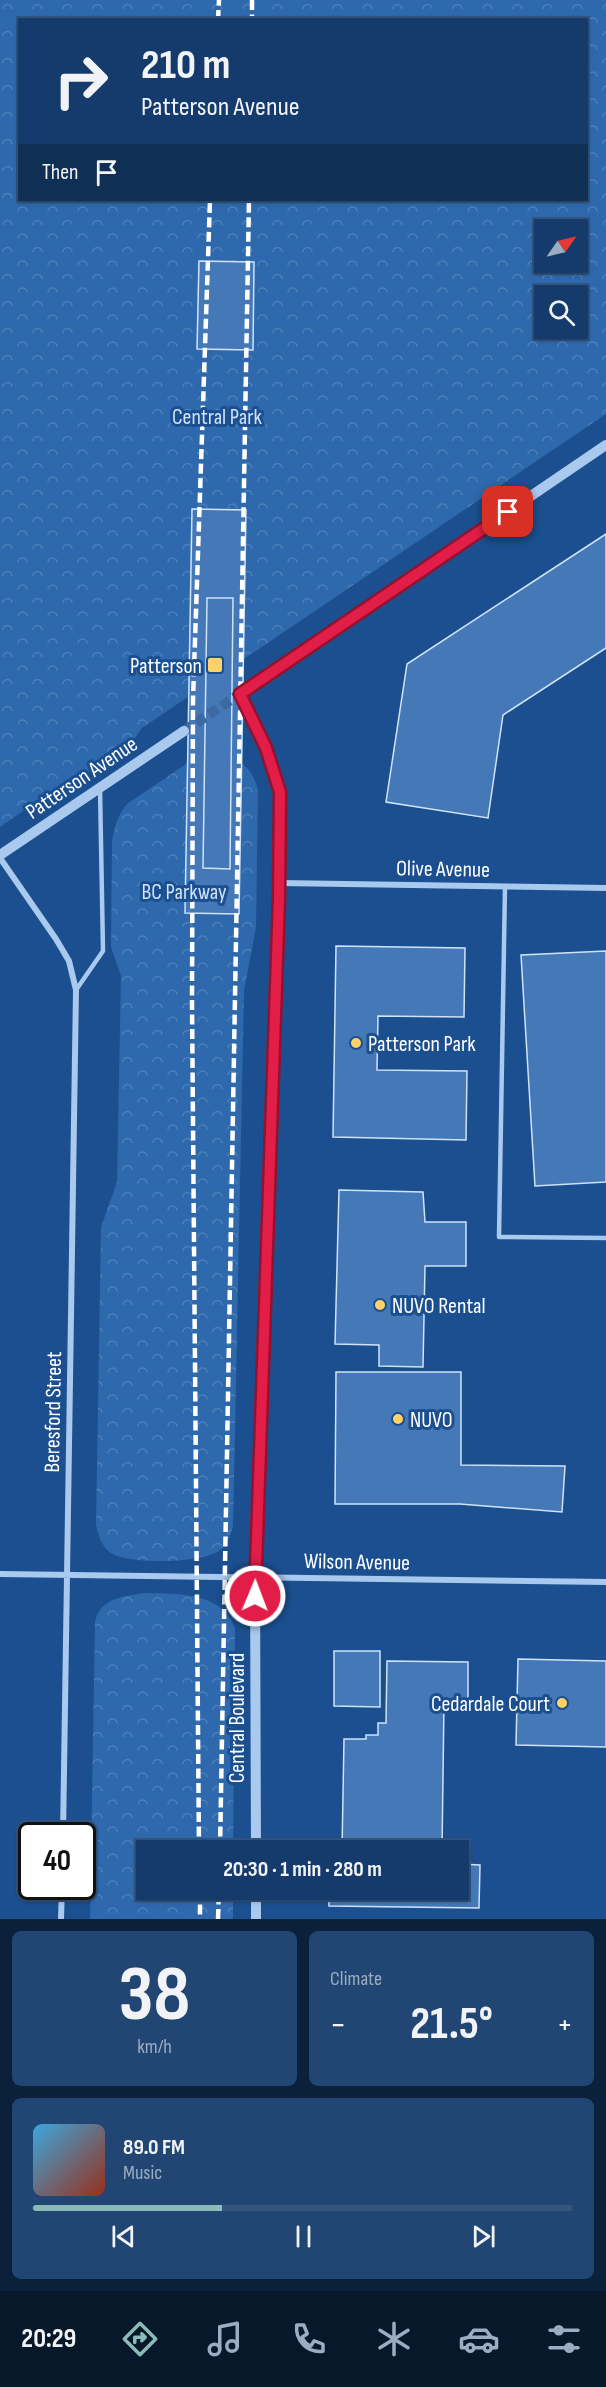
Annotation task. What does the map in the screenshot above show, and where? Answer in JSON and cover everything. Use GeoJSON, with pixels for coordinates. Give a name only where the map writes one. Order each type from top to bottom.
{"type":"FeatureCollection","features":[{"type":"Feature","properties":{"kind":"street","name":"Central Boulevard"},"geometry":{"type":"LineString","coordinates":[[256,1840],[255,1577],[279,883],[280,792],[266,748],[240,694],[606,445]]}},
{"type":"Feature","properties":{"kind":"street","name":"Patterson Avenue"},"geometry":{"type":"LineString","coordinates":[[0,856],[184,731]]}},
{"type":"Feature","properties":{"kind":"street","name":"Beresford Street"},"geometry":{"type":"LineString","coordinates":[[0,856],[69,961],[76,990],[63,1822]]}},
{"type":"Feature","properties":{"kind":"street","name":"Olive Avenue"},"geometry":{"type":"LineString","coordinates":[[279,883],[606,888]]}},
{"type":"Feature","properties":{"kind":"street","name":"Wilson Avenue"},"geometry":{"type":"LineString","coordinates":[[0,1574],[606,1582]]}},
{"type":"Feature","properties":{"kind":"street"},"geometry":{"type":"LineString","coordinates":[[61,1919],[62,1900]]}},
{"type":"Feature","properties":{"kind":"street"},"geometry":{"type":"LineString","coordinates":[[256,1900],[256,1919]]}},
{"type":"Feature","properties":{"kind":"lane"},"geometry":{"type":"LineString","coordinates":[[76,990],[103,951],[100,787]]}},
{"type":"Feature","properties":{"kind":"lane"},"geometry":{"type":"LineString","coordinates":[[504,887],[499,1237],[606,1238]]}},
{"type":"Feature","properties":{"kind":"green space","name":"Central Park"},"geometry":{"type":"Polygon","coordinates":[[[0,0],[606,0],[606,414],[142,728],[133,741],[88,773],[73,776],[0,827],[0,0]]]}},
{"type":"Feature","properties":{"kind":"green space","name":"BC Parkway"},"geometry":{"type":"Polygon","coordinates":[[[201,754],[237,761],[249,771],[258,790],[256,927],[244,991],[233,1527],[224,1546],[210,1555],[182,1560],[149,1561],[120,1557],[111,1553],[101,1540],[96,1525],[101,1227],[117,1182],[121,976],[111,947],[112,841],[117,821],[127,804],[201,754]]]}},
{"type":"Feature","properties":{"kind":"green space"},"geometry":{"type":"Polygon","coordinates":[[[144,1593],[197,1597],[220,1607],[235,1628],[233,1840],[136,1840],[136,1900],[233,1900],[233,1919],[90,1919],[90,1900],[96,1900],[96,1822],[92,1822],[95,1622],[102,1607],[121,1597],[144,1593]]]}},
{"type":"Feature","properties":{"kind":"building"},"geometry":{"type":"Polygon","coordinates":[[[199,261],[254,262],[253,350],[197,349],[199,261]]]}},
{"type":"Feature","properties":{"kind":"building"},"geometry":{"type":"Polygon","coordinates":[[[192,509],[246,510],[239,914],[185,913],[192,509]]]}},
{"type":"Feature","properties":{"kind":"building"},"geometry":{"type":"Polygon","coordinates":[[[606,534],[606,648],[503,715],[488,818],[386,802],[407,664],[606,534]]]}},
{"type":"Feature","properties":{"kind":"building"},"geometry":{"type":"Polygon","coordinates":[[[207,598],[233,598],[230,869],[203,868],[207,598]]]}},
{"type":"Feature","properties":{"kind":"building","name":"Patterson Park"},"geometry":{"type":"Polygon","coordinates":[[[336,946],[465,948],[464,1017],[378,1016],[377,1070],[467,1071],[466,1140],[333,1137],[336,946]]]}},
{"type":"Feature","properties":{"kind":"building"},"geometry":{"type":"Polygon","coordinates":[[[606,951],[606,1182],[535,1186],[521,955],[606,951]]]}},
{"type":"Feature","properties":{"kind":"building","name":"NUVO Rental"},"geometry":{"type":"Polygon","coordinates":[[[339,1190],[423,1192],[425,1222],[466,1222],[466,1266],[425,1266],[423,1367],[379,1366],[379,1345],[335,1344],[339,1190]]]}},
{"type":"Feature","properties":{"kind":"building","name":"NUVO"},"geometry":{"type":"Polygon","coordinates":[[[336,1372],[461,1372],[461,1465],[565,1466],[562,1512],[460,1504],[335,1504],[336,1372]]]}},
{"type":"Feature","properties":{"kind":"building"},"geometry":{"type":"Polygon","coordinates":[[[334,1651],[380,1651],[380,1707],[334,1706],[334,1651]]]}},
{"type":"Feature","properties":{"kind":"building","name":"Cedardale Court"},"geometry":{"type":"Polygon","coordinates":[[[518,1659],[606,1661],[606,1747],[516,1745],[518,1659]]]}},
{"type":"Feature","properties":{"kind":"building"},"geometry":{"type":"Polygon","coordinates":[[[387,1661],[468,1662],[468,1702],[444,1702],[442,1840],[342,1840],[344,1739],[366,1739],[366,1735],[378,1735],[378,1723],[386,1723],[387,1661]]]}},
{"type":"Feature","properties":{"kind":"building"},"geometry":{"type":"Polygon","coordinates":[[[469,1864],[480,1865],[479,1908],[329,1906],[329,1900],[469,1900],[469,1864]]]}},
{"type":"Feature","properties":{"kind":"tunnel"},"geometry":{"type":"LineString","coordinates":[[184,731],[240,694]]}},
{"type":"Feature","properties":{"kind":"railway"},"geometry":{"type":"LineString","coordinates":[[218,18],[219,0]]}},
{"type":"Feature","properties":{"kind":"railway"},"geometry":{"type":"LineString","coordinates":[[252,0],[252,18]]}},
{"type":"Feature","properties":{"kind":"railway"},"geometry":{"type":"LineString","coordinates":[[199,1840],[192,1001],[193,700],[210,201]]}},
{"type":"Feature","properties":{"kind":"railway"},"geometry":{"type":"LineString","coordinates":[[220,1840],[249,201]]}},
{"type":"Feature","properties":{"kind":"railway"},"geometry":{"type":"LineString","coordinates":[[200,1900],[200,1919]]}},
{"type":"Feature","properties":{"kind":"railway"},"geometry":{"type":"LineString","coordinates":[[218,1919],[219,1900]]}},
{"type":"Feature","properties":{"kind":"place","name":"Patterson"},"geometry":{"type":"Point","coordinates":[215,665]}},
{"type":"Feature","properties":{"kind":"place","name":"Patterson Park"},"geometry":{"type":"Point","coordinates":[356,1043]}},
{"type":"Feature","properties":{"kind":"place","name":"NUVO Rental"},"geometry":{"type":"Point","coordinates":[380,1305]}},
{"type":"Feature","properties":{"kind":"place","name":"NUVO"},"geometry":{"type":"Point","coordinates":[398,1419]}},
{"type":"Feature","properties":{"kind":"place","name":"Cedardale Court"},"geometry":{"type":"Point","coordinates":[562,1703]}},
{"type":"Feature","properties":{"kind":"route"},"geometry":{"type":"LineString","coordinates":[[255,1596],[256,1513],[279,899],[280,792],[266,748],[240,694],[508,512]]}}]}
